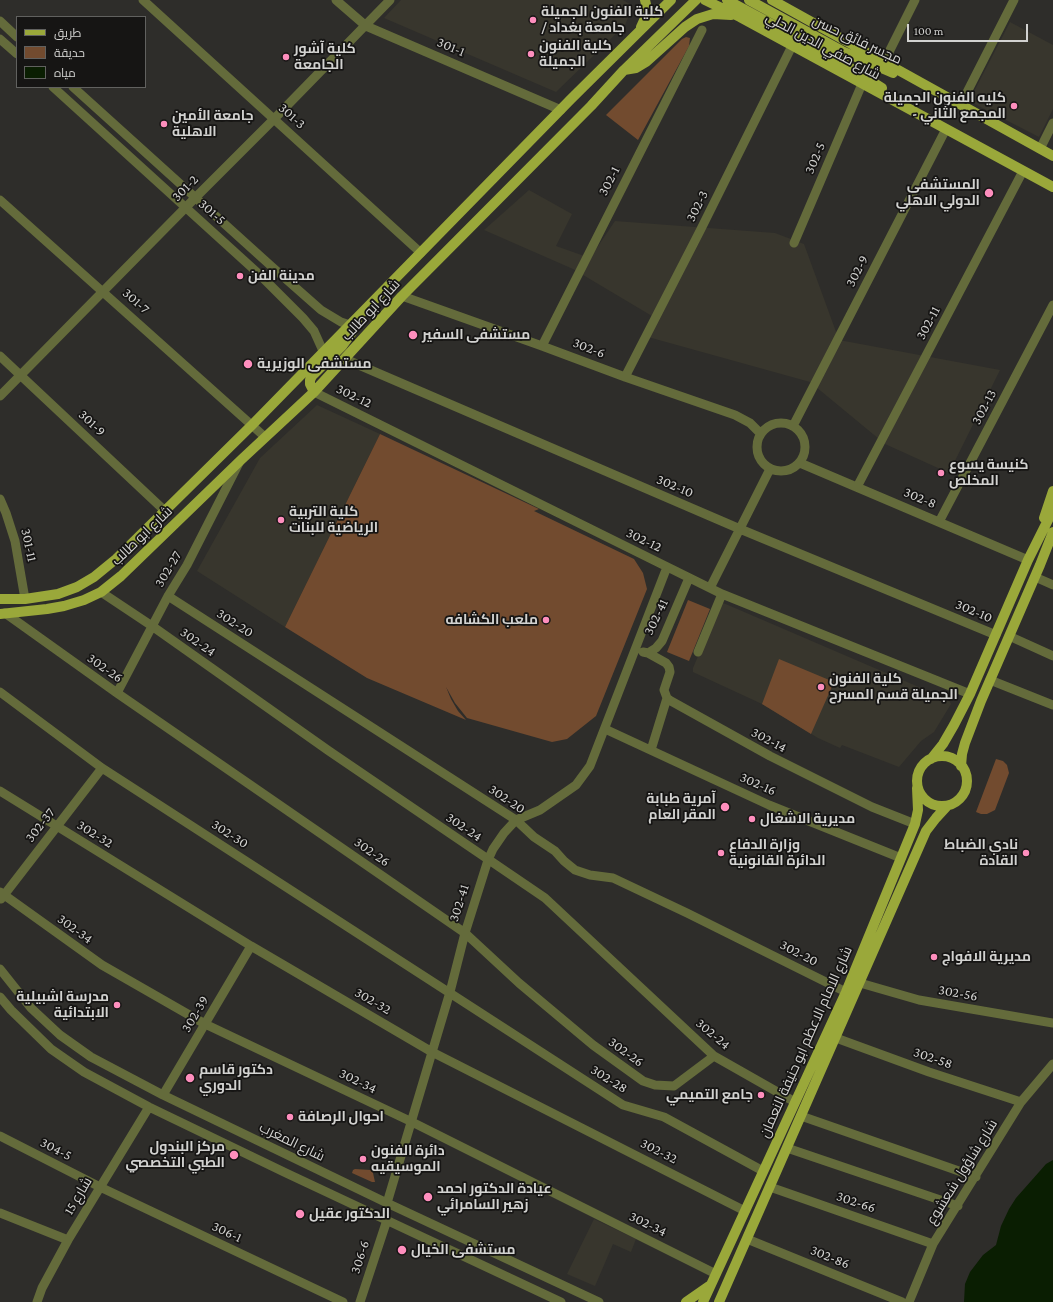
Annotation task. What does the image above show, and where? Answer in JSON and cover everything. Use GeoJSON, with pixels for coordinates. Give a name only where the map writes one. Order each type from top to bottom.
{"type":"FeatureCollection","features":[{"type":"Feature","properties":{"kind":"main road"},"geometry":{"type":"LineString","coordinates":[[637,33],[646,16],[647,9],[645,0]]}},
{"type":"Feature","properties":{"kind":"main road","name":"شارع ابو طالب"},"geometry":{"type":"LineString","coordinates":[[0,599],[25,599],[58,594],[78,587],[94,577],[116,559],[252,425],[323,351],[366,310],[561,110],[671,0]]}},
{"type":"Feature","properties":{"kind":"main road","name":"شارع ابو طالب"},"geometry":{"type":"LineString","coordinates":[[3,614],[47,609],[84,600],[101,592],[121,576],[314,392],[402,296],[624,70],[696,0]]}},
{"type":"Feature","properties":{"kind":"main road","name":"شارع صفي الدين الحلي"},"geometry":{"type":"LineString","coordinates":[[705,0],[730,12],[1053,187]]}},
{"type":"Feature","properties":{"kind":"main road"},"geometry":{"type":"LineString","coordinates":[[726,0],[726,5],[730,12]]}},
{"type":"Feature","properties":{"kind":"main road","name":"مجسر فائق حسن"},"geometry":{"type":"LineString","coordinates":[[726,0],[838,60],[876,84],[920,115]]}},
{"type":"Feature","properties":{"kind":"main road","name":"مجسر فائق حسن"},"geometry":{"type":"LineString","coordinates":[[749,0],[842,51],[883,65]]}},
{"type":"Feature","properties":{"kind":"main road","name":"شارع صفي الدين الحلي"},"geometry":{"type":"LineString","coordinates":[[773,0],[883,65],[934,89],[1053,156]]}},
{"type":"Feature","properties":{"kind":"main road"},"geometry":{"type":"LineString","coordinates":[[624,70],[636,68],[646,62],[684,27],[698,18],[713,14],[722,14],[740,18]]}},
{"type":"Feature","properties":{"kind":"main road"},"geometry":{"type":"LineString","coordinates":[[390,285],[402,296]]}},
{"type":"Feature","properties":{"kind":"main road"},"geometry":{"type":"LineString","coordinates":[[314,392],[310,384],[312,376],[348,338],[366,310]]}},
{"type":"Feature","properties":{"kind":"main road"},"geometry":{"type":"LineString","coordinates":[[1030,556],[1053,491]]}},
{"type":"Feature","properties":{"kind":"main road"},"geometry":{"type":"LineString","coordinates":[[931,759],[947,738],[970,694],[1030,556],[1053,510]]}},
{"type":"Feature","properties":{"kind":"main road"},"geometry":{"type":"LineString","coordinates":[[961,766],[965,743],[1053,532]]}},
{"type":"Feature","properties":{"kind":"main road"},"geometry":{"type":"LineString","coordinates":[[1044,556],[1053,540]]}},
{"type":"Feature","properties":{"kind":"main road"},"geometry":{"type":"LineString","coordinates":[[939,756],[947,757],[955,760],[961,766],[966,773],[966,789],[956,802],[947,806],[932,805],[925,801],[920,795],[917,788],[916,779],[924,764],[931,759],[939,756]]}},
{"type":"Feature","properties":{"kind":"main road","name":"شارع الامام الاعظم ابو حنيفة النعمان"},"geometry":{"type":"LineString","coordinates":[[703,1302],[846,992],[915,824],[918,810],[917,788]]}},
{"type":"Feature","properties":{"kind":"main road","name":"شارع الامام الاعظم ابو حنيفة النعمان"},"geometry":{"type":"LineString","coordinates":[[719,1302],[926,831],[947,806]]}},
{"type":"Feature","properties":{"kind":"main road"},"geometry":{"type":"LineString","coordinates":[[686,1302],[711,1285]]}},
{"type":"Feature","properties":{"kind":"street","name":"301-3"},"geometry":{"type":"LineString","coordinates":[[143,0],[421,253]]}},
{"type":"Feature","properties":{"kind":"street","name":"301-1"},"geometry":{"type":"LineString","coordinates":[[336,0],[366,26],[561,110]]}},
{"type":"Feature","properties":{"kind":"street","name":"301-2"},"geometry":{"type":"LineString","coordinates":[[0,396],[390,0]]}},
{"type":"Feature","properties":{"kind":"street"},"geometry":{"type":"LineString","coordinates":[[883,65],[915,0]]}},
{"type":"Feature","properties":{"kind":"street"},"geometry":{"type":"LineString","coordinates":[[961,104],[1014,0]]}},
{"type":"Feature","properties":{"kind":"street"},"geometry":{"type":"LineString","coordinates":[[1,25],[16,36]]}},
{"type":"Feature","properties":{"kind":"street","name":"302-1"},"geometry":{"type":"LineString","coordinates":[[542,346],[702,30]]}},
{"type":"Feature","properties":{"kind":"street"},"geometry":{"type":"LineString","coordinates":[[0,39],[16,53]]}},
{"type":"Feature","properties":{"kind":"street","name":"302-3"},"geometry":{"type":"LineString","coordinates":[[625,377],[792,46]]}},
{"type":"Feature","properties":{"kind":"street","name":"302-5"},"geometry":{"type":"LineString","coordinates":[[794,242],[862,84]]}},
{"type":"Feature","properties":{"kind":"street","name":"301-5"},"geometry":{"type":"LineString","coordinates":[[74,88],[130,140],[321,310],[341,322],[350,325]]}},
{"type":"Feature","properties":{"kind":"street","name":"301-5"},"geometry":{"type":"LineString","coordinates":[[58,89],[121,149],[260,275],[314,331],[323,351]]}},
{"type":"Feature","properties":{"kind":"street"},"geometry":{"type":"LineString","coordinates":[[1040,149],[1053,123]]}},
{"type":"Feature","properties":{"kind":"street","name":"302-9"},"geometry":{"type":"LineString","coordinates":[[793,426],[946,129]]}},
{"type":"Feature","properties":{"kind":"street"},"geometry":{"type":"LineString","coordinates":[[121,149],[130,140]]}},
{"type":"Feature","properties":{"kind":"street","name":"302-11"},"geometry":{"type":"LineString","coordinates":[[858,487],[1023,171]]}},
{"type":"Feature","properties":{"kind":"street","name":"301-7"},"geometry":{"type":"LineString","coordinates":[[0,200],[265,438]]}},
{"type":"Feature","properties":{"kind":"street"},"geometry":{"type":"LineString","coordinates":[[260,275],[270,265]]}},
{"type":"Feature","properties":{"kind":"street","name":"302-6"},"geometry":{"type":"LineString","coordinates":[[402,296],[625,377],[735,414],[750,423],[761,434]]}},
{"type":"Feature","properties":{"kind":"street","name":"302-13"},"geometry":{"type":"LineString","coordinates":[[939,522],[1053,305]]}},
{"type":"Feature","properties":{"kind":"street","name":"301-9"},"geometry":{"type":"LineString","coordinates":[[0,356],[165,511]]}},
{"type":"Feature","properties":{"kind":"street","name":"302-10"},"geometry":{"type":"LineString","coordinates":[[345,359],[740,529],[996,635]]}},
{"type":"Feature","properties":{"kind":"street","name":"302-12"},"geometry":{"type":"LineString","coordinates":[[314,392],[722,594],[970,694]]}},
{"type":"Feature","properties":{"kind":"street"},"geometry":{"type":"LineString","coordinates":[[779,423],[793,426],[799,431],[805,447],[804,455],[800,463],[794,468],[786,471],[770,469],[763,464],[759,457],[757,441],[766,428],[779,423]]}},
{"type":"Feature","properties":{"kind":"street","name":"302-27"},"geometry":{"type":"LineString","coordinates":[[117,693],[168,596],[187,566],[242,459]]}},
{"type":"Feature","properties":{"kind":"street","name":"302-8"},"geometry":{"type":"LineString","coordinates":[[800,463],[939,522],[1030,556]]}},
{"type":"Feature","properties":{"kind":"street"},"geometry":{"type":"LineString","coordinates":[[710,588],[770,469]]}},
{"type":"Feature","properties":{"kind":"street","name":"301-11"},"geometry":{"type":"LineString","coordinates":[[0,499],[15,541],[25,599]]}},
{"type":"Feature","properties":{"kind":"street","name":"302-41"},"geometry":{"type":"LineString","coordinates":[[387,1203],[450,992],[465,933],[488,860],[493,849],[504,833],[516,820],[540,810],[576,785],[590,766],[667,568]]}},
{"type":"Feature","properties":{"kind":"street"},"geometry":{"type":"LineString","coordinates":[[1035,577],[1053,585]]}},
{"type":"Feature","properties":{"kind":"street","name":"302-41"},"geometry":{"type":"LineString","coordinates":[[636,649],[648,653],[656,648],[662,641],[689,578]]}},
{"type":"Feature","properties":{"kind":"street","name":"302-24"},"geometry":{"type":"LineString","coordinates":[[101,592],[152,626],[329,751],[544,898],[714,1056],[795,1102]]}},
{"type":"Feature","properties":{"kind":"street"},"geometry":{"type":"LineString","coordinates":[[698,652],[722,594]]}},
{"type":"Feature","properties":{"kind":"street","name":"302-20"},"geometry":{"type":"LineString","coordinates":[[168,596],[516,820],[534,836],[555,851],[575,870],[590,875],[613,878],[846,992]]}},
{"type":"Feature","properties":{"kind":"street","name":"302-26"},"geometry":{"type":"LineString","coordinates":[[3,614],[465,933],[519,983],[593,1045],[643,1081],[655,1085],[674,1086],[714,1056]]}},
{"type":"Feature","properties":{"kind":"street"},"geometry":{"type":"LineString","coordinates":[[1009,636],[1053,656]]}},
{"type":"Feature","properties":{"kind":"street"},"geometry":{"type":"LineString","coordinates":[[648,653],[666,663],[670,672],[664,690],[667,698],[651,750]]}},
{"type":"Feature","properties":{"kind":"street"},"geometry":{"type":"LineString","coordinates":[[990,680],[1053,705]]}},
{"type":"Feature","properties":{"kind":"street","name":"302-30"},"geometry":{"type":"LineString","coordinates":[[0,692],[102,768],[450,992]]}},
{"type":"Feature","properties":{"kind":"street","name":"302-14"},"geometry":{"type":"LineString","coordinates":[[667,698],[716,727],[770,756],[872,807],[915,824]]}},
{"type":"Feature","properties":{"kind":"street","name":"302-16"},"geometry":{"type":"LineString","coordinates":[[605,728],[769,804],[901,858]]}},
{"type":"Feature","properties":{"kind":"street","name":"302-37"},"geometry":{"type":"LineString","coordinates":[[1,896],[102,768]]}},
{"type":"Feature","properties":{"kind":"street","name":"302-32"},"geometry":{"type":"LineString","coordinates":[[0,791],[56,827],[251,946],[432,1052],[745,1211]]}},
{"type":"Feature","properties":{"kind":"street","name":"302-34"},"geometry":{"type":"LineString","coordinates":[[1,896],[102,965],[205,1024],[412,1122],[716,1274]]}},
{"type":"Feature","properties":{"kind":"street","name":"302-39"},"geometry":{"type":"LineString","coordinates":[[163,1095],[251,946]]}},
{"type":"Feature","properties":{"kind":"street","name":"شارع المغرب"},"geometry":{"type":"LineString","coordinates":[[0,969],[31,1008],[60,1035],[91,1057],[163,1095],[387,1203],[598,1302]]}},
{"type":"Feature","properties":{"kind":"street","name":"302-56"},"geometry":{"type":"LineString","coordinates":[[860,983],[918,1000],[1053,1023]]}},
{"type":"Feature","properties":{"kind":"street","name":"302-28"},"geometry":{"type":"LineString","coordinates":[[450,992],[560,1065],[624,1105],[664,1117],[763,1171]]}},
{"type":"Feature","properties":{"kind":"street"},"geometry":{"type":"LineString","coordinates":[[0,997],[51,1049],[84,1072],[149,1107],[562,1302]]}},
{"type":"Feature","properties":{"kind":"street","name":"302-58"},"geometry":{"type":"LineString","coordinates":[[836,1038],[929,1072],[1021,1102]]}},
{"type":"Feature","properties":{"kind":"street","name":"شارع شاؤول شعشوع"},"geometry":{"type":"LineString","coordinates":[[909,1302],[933,1244],[976,1177],[1021,1102],[1053,1064]]}},
{"type":"Feature","properties":{"kind":"street","name":"شارع 15"},"geometry":{"type":"LineString","coordinates":[[37,1302],[42,1288],[68,1240],[149,1107]]}},
{"type":"Feature","properties":{"kind":"street"},"geometry":{"type":"LineString","coordinates":[[801,1116],[976,1177]]}},
{"type":"Feature","properties":{"kind":"street","name":"304-5"},"geometry":{"type":"LineString","coordinates":[[0,1136],[100,1187]]}},
{"type":"Feature","properties":{"kind":"street"},"geometry":{"type":"LineString","coordinates":[[787,1148],[958,1206]]}},
{"type":"Feature","properties":{"kind":"street","name":"306-1"},"geometry":{"type":"LineString","coordinates":[[100,1187],[343,1302]]}},
{"type":"Feature","properties":{"kind":"street","name":"302-66"},"geometry":{"type":"LineString","coordinates":[[770,1187],[933,1244]]}},
{"type":"Feature","properties":{"kind":"street"},"geometry":{"type":"LineString","coordinates":[[0,1214],[68,1240]]}},
{"type":"Feature","properties":{"kind":"street","name":"306-6"},"geometry":{"type":"LineString","coordinates":[[360,1302],[387,1220]]}},
{"type":"Feature","properties":{"kind":"street","name":"302-86"},"geometry":{"type":"LineString","coordinates":[[747,1239],[902,1302]]}},
{"type":"Feature","properties":{"kind":"shaded area","name":"كلية الفنون الجميلة"},"geometry":{"type":"Polygon","coordinates":[[[401,0],[623,0],[633,6],[625,25],[556,92],[384,18],[401,0]]]}},
{"type":"Feature","properties":{"kind":"shaded area"},"geometry":{"type":"Polygon","coordinates":[[[1010,22],[1053,45],[1053,109],[1039,137],[969,101],[1010,22]]]}},
{"type":"Feature","properties":{"kind":"shaded area"},"geometry":{"type":"Polygon","coordinates":[[[529,190],[572,214],[556,246],[590,258],[615,221],[775,233],[804,244],[839,340],[1000,370],[949,473],[885,444],[810,382],[648,337],[657,319],[573,269],[484,230],[529,190]]]}},
{"type":"Feature","properties":{"kind":"shaded area","name":"كلية التربية الرياضية للبنات"},"geometry":{"type":"Polygon","coordinates":[[[317,405],[380,434],[285,627],[197,571],[260,458],[317,405]]]}},
{"type":"Feature","properties":{"kind":"shaded area","name":"كلية الفنون الجميلة قسم المسرح"},"geometry":{"type":"Polygon","coordinates":[[[721,602],[949,700],[951,704],[934,732],[921,741],[899,767],[842,745],[840,748],[818,738],[762,704],[693,672],[693,668],[721,602]]]}},
{"type":"Feature","properties":{"kind":"shaded area"},"geometry":{"type":"Polygon","coordinates":[[[594,1219],[636,1239],[631,1252],[613,1244],[595,1286],[567,1274],[594,1219]]]}},
{"type":"Feature","properties":{"kind":"green space"},"geometry":{"type":"Polygon","coordinates":[[[686,37],[690,38],[689,46],[638,140],[606,115],[682,39],[686,37]]]}},
{"type":"Feature","properties":{"kind":"green space"},"geometry":{"type":"Polygon","coordinates":[[[380,434],[539,509],[534,511],[634,559],[643,573],[647,589],[596,716],[567,739],[552,742],[467,718],[455,703],[446,687],[458,711],[466,720],[367,678],[285,627],[380,434]]]}},
{"type":"Feature","properties":{"kind":"green space"},"geometry":{"type":"Polygon","coordinates":[[[688,600],[710,609],[689,661],[667,652],[688,600]]]}},
{"type":"Feature","properties":{"kind":"green space"},"geometry":{"type":"Polygon","coordinates":[[[779,659],[834,682],[811,734],[762,704],[779,659]]]}},
{"type":"Feature","properties":{"kind":"green space"},"geometry":{"type":"Polygon","coordinates":[[[996,759],[1003,761],[1007,765],[1009,773],[995,810],[987,814],[981,814],[976,812],[996,759]]]}},
{"type":"Feature","properties":{"kind":"green space"},"geometry":{"type":"Polygon","coordinates":[[[355,1169],[371,1170],[375,1182],[352,1173],[355,1169]]]}},
{"type":"Feature","properties":{"kind":"water"},"geometry":{"type":"Polygon","coordinates":[[[1053,1160],[1053,1302],[964,1302],[965,1284],[970,1272],[983,1255],[996,1245],[1001,1226],[1009,1209],[1016,1198],[1046,1164],[1053,1160]]]}},
{"type":"Feature","properties":{"kind":"place","name":"كلية الفنون الجميلة / جامعة بغداد"},"geometry":{"type":"Point","coordinates":[533,20]}},
{"type":"Feature","properties":{"kind":"place","name":"كلية الفنون الجميلة"},"geometry":{"type":"Point","coordinates":[531,54]}},
{"type":"Feature","properties":{"kind":"place","name":"كلية آشور الجامعة"},"geometry":{"type":"Point","coordinates":[286,57]}},
{"type":"Feature","properties":{"kind":"place","name":"كليه الفنون الجميلة - المجمع الثاني"},"geometry":{"type":"Point","coordinates":[1014,106]}},
{"type":"Feature","properties":{"kind":"place","name":"جامعة الأمين الاهلية"},"geometry":{"type":"Point","coordinates":[164,124]}},
{"type":"Feature","properties":{"kind":"place","name":"المستشفى الدولي الاهلي"},"geometry":{"type":"Point","coordinates":[989,193]}},
{"type":"Feature","properties":{"kind":"place","name":"مدينة الفن"},"geometry":{"type":"Point","coordinates":[240,276]}},
{"type":"Feature","properties":{"kind":"place","name":"مستشفى السفير"},"geometry":{"type":"Point","coordinates":[413,335]}},
{"type":"Feature","properties":{"kind":"place","name":"مستشفى الوزيرية"},"geometry":{"type":"Point","coordinates":[248,364]}},
{"type":"Feature","properties":{"kind":"place","name":"كنيسة يسوع المخلص"},"geometry":{"type":"Point","coordinates":[941,473]}},
{"type":"Feature","properties":{"kind":"place","name":"كلية التربية الرياضية للبنات"},"geometry":{"type":"Point","coordinates":[281,520]}},
{"type":"Feature","properties":{"kind":"place","name":"ملعب الكشافه"},"geometry":{"type":"Point","coordinates":[546,620]}},
{"type":"Feature","properties":{"kind":"place","name":"كلية الفنون الجميلة قسم المسرح"},"geometry":{"type":"Point","coordinates":[821,687]}},
{"type":"Feature","properties":{"kind":"place","name":"آمرية طبابة المقر العام"},"geometry":{"type":"Point","coordinates":[725,807]}},
{"type":"Feature","properties":{"kind":"place","name":"مديرية الاشغال"},"geometry":{"type":"Point","coordinates":[752,819]}},
{"type":"Feature","properties":{"kind":"place","name":"وزارة الدفاع الدائرة القانونية"},"geometry":{"type":"Point","coordinates":[721,853]}},
{"type":"Feature","properties":{"kind":"place","name":"نادي الضباط القادة"},"geometry":{"type":"Point","coordinates":[1026,853]}},
{"type":"Feature","properties":{"kind":"place","name":"مديرية الافواج"},"geometry":{"type":"Point","coordinates":[934,957]}},
{"type":"Feature","properties":{"kind":"place","name":"مدرسة اشبيلية الابتدائية"},"geometry":{"type":"Point","coordinates":[117,1005]}},
{"type":"Feature","properties":{"kind":"place","name":"دكتور قاسم الدوري"},"geometry":{"type":"Point","coordinates":[190,1078]}},
{"type":"Feature","properties":{"kind":"place","name":"جامع التميمي"},"geometry":{"type":"Point","coordinates":[761,1095]}},
{"type":"Feature","properties":{"kind":"place","name":"احوال الرصافة"},"geometry":{"type":"Point","coordinates":[290,1117]}},
{"type":"Feature","properties":{"kind":"place","name":"مركز البندول الطبي التخصصي"},"geometry":{"type":"Point","coordinates":[234,1155]}},
{"type":"Feature","properties":{"kind":"place","name":"دائرة الفنون الموسيقيه"},"geometry":{"type":"Point","coordinates":[363,1159]}},
{"type":"Feature","properties":{"kind":"place","name":"عيادة الدكتور احمد زهير السامرائي"},"geometry":{"type":"Point","coordinates":[428,1197]}},
{"type":"Feature","properties":{"kind":"place","name":"الدكتور عقيل"},"geometry":{"type":"Point","coordinates":[300,1214]}},
{"type":"Feature","properties":{"kind":"place","name":"مستشفى الخيال"},"geometry":{"type":"Point","coordinates":[402,1250]}}]}
